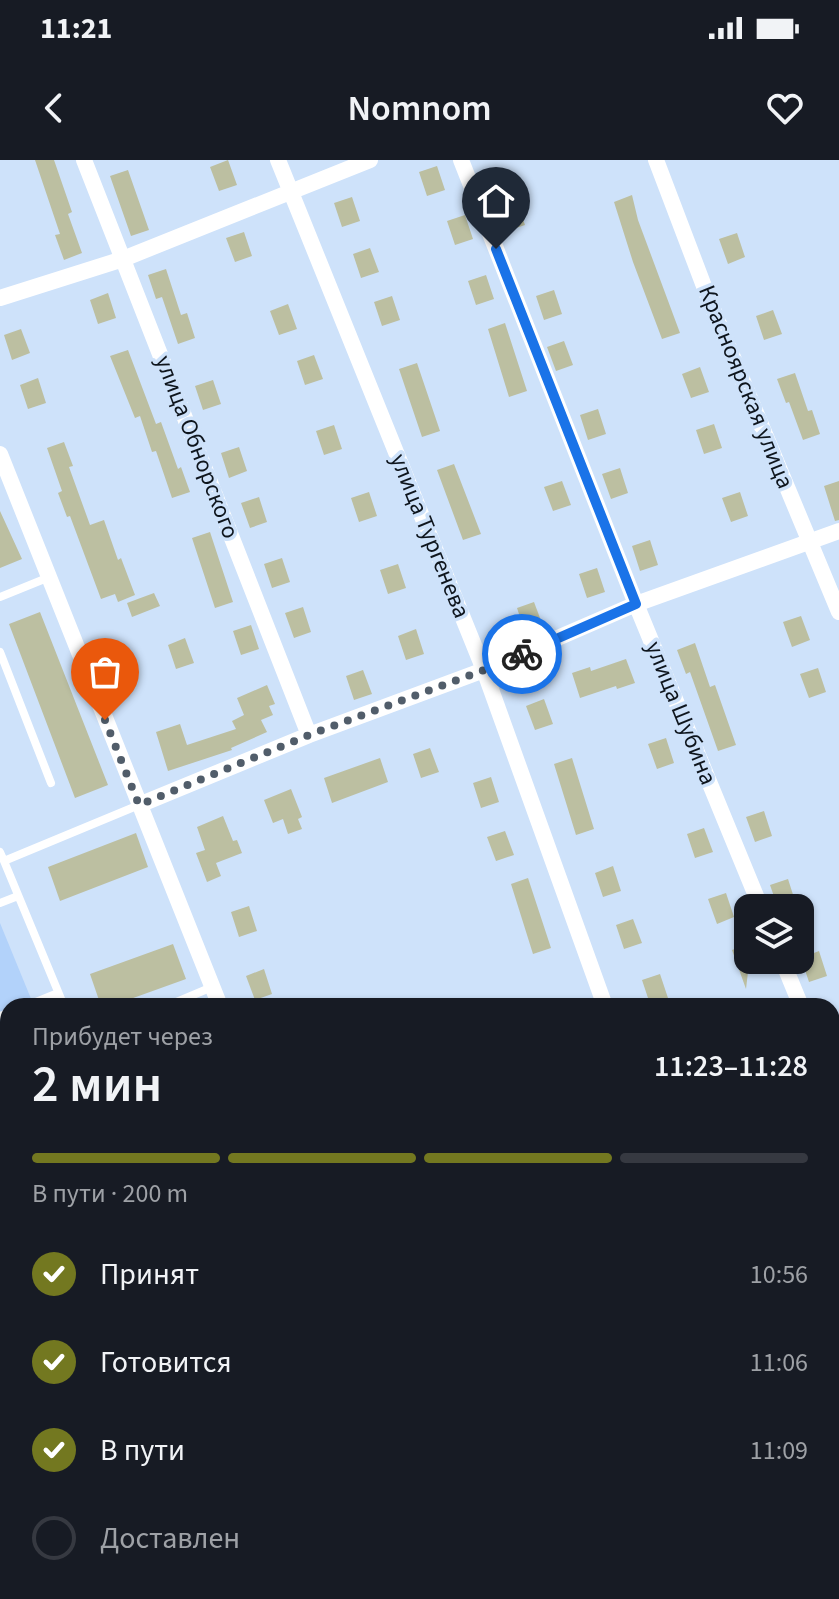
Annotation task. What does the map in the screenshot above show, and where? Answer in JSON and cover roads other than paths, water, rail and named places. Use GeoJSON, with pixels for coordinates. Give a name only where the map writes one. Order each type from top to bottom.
{"type":"FeatureCollection","features":[{"type":"Feature","properties":{"kind":"street","name":"улица Обнорского"},"geometry":{"type":"LineString","coordinates":[[84,160],[309,735]]}},
{"type":"Feature","properties":{"kind":"street","name":"улица Тургенева"},"geometry":{"type":"LineString","coordinates":[[278,160],[484,670],[602,998]]}},
{"type":"Feature","properties":{"kind":"street"},"geometry":{"type":"LineString","coordinates":[[0,298],[123,259],[370,160]]}},
{"type":"Feature","properties":{"kind":"street","name":"улица Шубина"},"geometry":{"type":"LineString","coordinates":[[461,160],[636,604],[755,894]]}},
{"type":"Feature","properties":{"kind":"street","name":"Красноярская улица"},"geometry":{"type":"LineString","coordinates":[[656,160],[710,302],[839,612]]}},
{"type":"Feature","properties":{"kind":"street"},"geometry":{"type":"LineString","coordinates":[[0,454],[217,998]]}},
{"type":"Feature","properties":{"kind":"street"},"geometry":{"type":"LineString","coordinates":[[139,805],[309,735],[484,670],[636,604],[839,531]]}},
{"type":"Feature","properties":{"kind":"street"},"geometry":{"type":"LineString","coordinates":[[788,974],[798,998]]}},
{"type":"Feature","properties":{"kind":"lane"},"geometry":{"type":"LineString","coordinates":[[0,597],[47,578]]}},
{"type":"Feature","properties":{"kind":"lane"},"geometry":{"type":"LineString","coordinates":[[0,652],[51,783]]}},
{"type":"Feature","properties":{"kind":"lane"},"geometry":{"type":"LineString","coordinates":[[60,998],[2,857],[139,805]]}},
{"type":"Feature","properties":{"kind":"lane"},"geometry":{"type":"LineString","coordinates":[[0,903],[18,896]]}},
{"type":"Feature","properties":{"kind":"lane"},"geometry":{"type":"LineString","coordinates":[[186,998],[213,987]]}},
{"type":"Feature","properties":{"kind":"lane"},"geometry":{"type":"LineString","coordinates":[[46,998],[58,993]]}}]}
